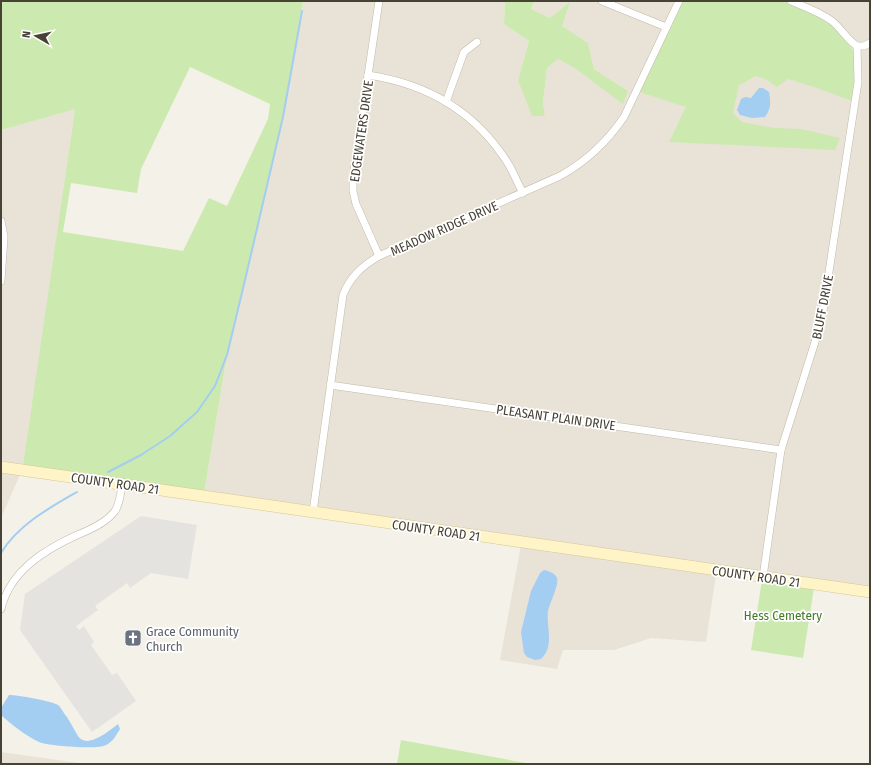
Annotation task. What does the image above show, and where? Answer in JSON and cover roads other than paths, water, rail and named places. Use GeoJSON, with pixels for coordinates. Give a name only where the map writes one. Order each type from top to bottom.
{"type":"FeatureCollection","features":[{"type":"Feature","properties":{"kind":"street","name":"EDGEWATERS DRIVE"},"geometry":{"type":"LineString","coordinates":[[379,1],[352,191],[356,204],[379,256]]}},
{"type":"Feature","properties":{"kind":"street"},"geometry":{"type":"LineString","coordinates":[[602,1],[666,27]]}},
{"type":"Feature","properties":{"kind":"street","name":"MEADOW RIDGE DRIVE"},"geometry":{"type":"LineString","coordinates":[[313,512],[343,295],[347,286],[357,272],[371,260],[379,256],[560,176],[591,156],[613,133],[624,117],[679,1]]}},
{"type":"Feature","properties":{"kind":"street"},"geometry":{"type":"LineString","coordinates":[[791,1],[822,14],[857,46],[864,46],[870,43]]}},
{"type":"Feature","properties":{"kind":"street"},"geometry":{"type":"LineString","coordinates":[[446,102],[464,52],[477,42]]}},
{"type":"Feature","properties":{"kind":"street","name":"BLUFF DRIVE"},"geometry":{"type":"LineString","coordinates":[[763,577],[781,450],[815,342],[823,311],[858,82],[857,46]]}},
{"type":"Feature","properties":{"kind":"street"},"geometry":{"type":"LineString","coordinates":[[368,75],[390,78],[418,87],[446,102],[473,122],[487,136],[510,166],[522,193]]}},
{"type":"Feature","properties":{"kind":"street"},"geometry":{"type":"LineString","coordinates":[[1,221],[4,237],[1,281]]}},
{"type":"Feature","properties":{"kind":"street","name":"PLEASANT PLAIN DRIVE"},"geometry":{"type":"LineString","coordinates":[[330,384],[781,450]]}},
{"type":"Feature","properties":{"kind":"street","name":"COUNTY ROAD 21"},"geometry":{"type":"LineString","coordinates":[[1,467],[870,592]]}},
{"type":"Feature","properties":{"kind":"street"},"geometry":{"type":"LineString","coordinates":[[1,609],[6,595],[14,581],[38,556],[56,545],[94,528],[108,519],[119,502],[122,484]]}},
{"type":"Feature","properties":{"kind":"water"},"geometry":{"type":"Polygon","coordinates":[[[759,88],[763,88],[769,92],[770,105],[765,117],[752,118],[740,115],[737,110],[741,99],[745,97],[751,98],[759,88]]]}},
{"type":"Feature","properties":{"kind":"water"},"geometry":{"type":"Polygon","coordinates":[[[544,570],[555,575],[557,581],[556,589],[548,611],[548,648],[541,659],[535,660],[527,657],[524,653],[521,632],[531,591],[540,573],[544,570]]]}},
{"type":"Feature","properties":{"kind":"water"},"geometry":{"type":"Polygon","coordinates":[[[9,695],[34,698],[58,705],[82,740],[87,741],[98,738],[118,724],[120,729],[111,742],[101,746],[73,747],[39,742],[19,730],[1,715],[1,708],[9,695]]]}},
{"type":"Feature","properties":{"kind":"waterway"},"geometry":{"type":"LineString","coordinates":[[108,472],[141,455],[170,436],[197,412],[215,386],[227,355],[283,117],[302,11]]}},
{"type":"Feature","properties":{"kind":"waterway"},"geometry":{"type":"LineString","coordinates":[[1,553],[8,543],[25,526],[45,511],[77,492]]}},
{"type":"Feature","properties":{"kind":"place","name":"Grace Community Church"},"geometry":{"type":"Point","coordinates":[133,638]}},
{"type":"Feature","properties":{"kind":"park label","name":"Hess Cemetery"},"geometry":{"type":"Point","coordinates":[783,615]}}]}
